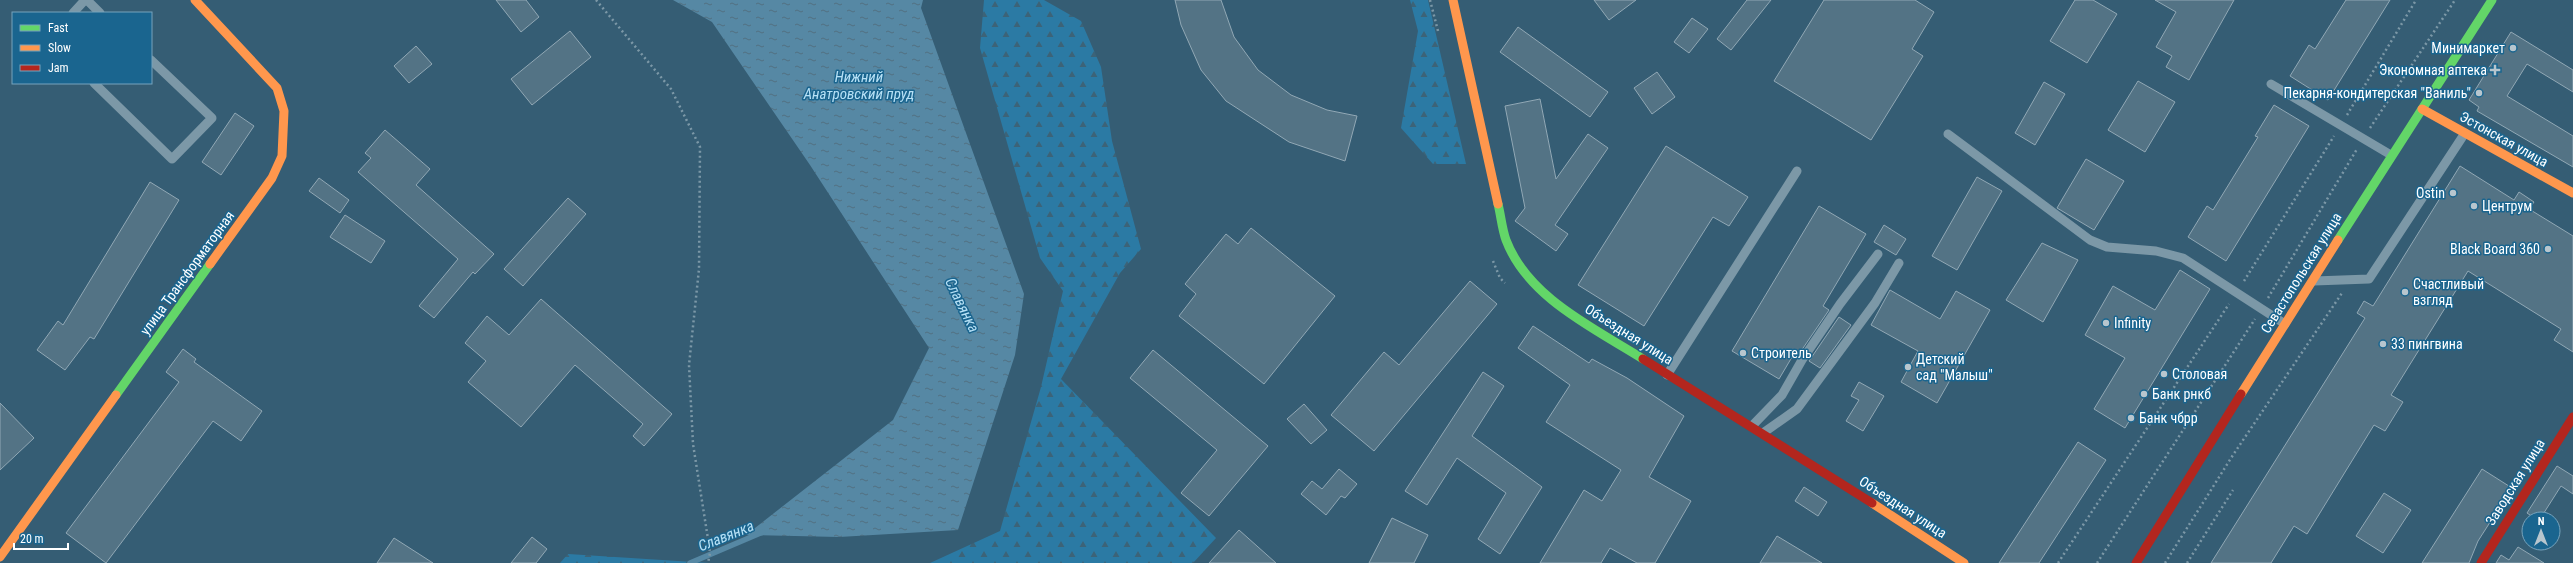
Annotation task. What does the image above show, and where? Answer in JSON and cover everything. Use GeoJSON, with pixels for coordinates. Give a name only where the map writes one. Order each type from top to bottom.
{"type":"FeatureCollection","features":[{"type":"Feature","properties":{"kind":"main road","name":"улица Трансформаторная"},"geometry":{"type":"LineString","coordinates":[[0,557],[272,178],[282,156],[284,111],[277,88],[195,0]]}},
{"type":"Feature","properties":{"kind":"main road","name":"Объездная улица"},"geometry":{"type":"LineString","coordinates":[[1453,0],[1506,240],[1524,273],[1568,312],[1752,426],[1964,563]]}},
{"type":"Feature","properties":{"kind":"main road","name":"Севастопольская улица"},"geometry":{"type":"LineString","coordinates":[[2136,563],[2391,155],[2492,0]]}},
{"type":"Feature","properties":{"kind":"main road","name":"Эстонская улица"},"geometry":{"type":"LineString","coordinates":[[2422,109],[2573,193]]}},
{"type":"Feature","properties":{"kind":"main road","name":"Заводская улица"},"geometry":{"type":"LineString","coordinates":[[2481,563],[2573,417]]}},
{"type":"Feature","properties":{"kind":"lane"},"geometry":{"type":"LineString","coordinates":[[74,12],[86,0],[99,12]]}},
{"type":"Feature","properties":{"kind":"lane"},"geometry":{"type":"LineString","coordinates":[[95,84],[172,159],[212,118],[152,61]]}},
{"type":"Feature","properties":{"kind":"lane"},"geometry":{"type":"LineString","coordinates":[[2271,84],[2391,155]]}},
{"type":"Feature","properties":{"kind":"lane"},"geometry":{"type":"LineString","coordinates":[[2312,281],[2369,279],[2465,133]]}},
{"type":"Feature","properties":{"kind":"lane"},"geometry":{"type":"LineString","coordinates":[[1948,134],[2090,240],[2107,247],[2156,251],[2183,258],[2285,324]]}},
{"type":"Feature","properties":{"kind":"lane"},"geometry":{"type":"LineString","coordinates":[[1667,374],[1797,170]]}},
{"type":"Feature","properties":{"kind":"lane"},"geometry":{"type":"LineString","coordinates":[[1752,426],[1782,395],[1802,360],[1840,304],[1878,254]]}},
{"type":"Feature","properties":{"kind":"lane"},"geometry":{"type":"LineString","coordinates":[[1763,433],[1797,409],[1875,303],[1900,263]]}},
{"type":"Feature","properties":{"kind":"path"},"geometry":{"type":"LineString","coordinates":[[596,0],[671,89],[700,147],[699,269],[689,365],[694,444],[709,546],[708,563]]}},
{"type":"Feature","properties":{"kind":"path"},"geometry":{"type":"LineString","coordinates":[[2097,563],[2261,309],[2363,138],[2455,0]]}},
{"type":"Feature","properties":{"kind":"path"},"geometry":{"type":"LineString","coordinates":[[2165,563],[2233,456],[2352,279]]}},
{"type":"Feature","properties":{"kind":"path"},"geometry":{"type":"LineString","coordinates":[[2187,563],[2233,490]]}},
{"type":"Feature","properties":{"kind":"green space"},"geometry":{"type":"Polygon","coordinates":[[[984,0],[1044,0],[1081,21],[1101,67],[1112,141],[1141,249],[1120,273],[1061,379],[1216,538],[1193,563],[930,563],[1000,531],[1041,387],[1063,291],[1040,258],[980,48],[984,0]]]}},
{"type":"Feature","properties":{"kind":"green space"},"geometry":{"type":"Polygon","coordinates":[[[1410,0],[1428,0],[1466,164],[1433,164],[1401,128],[1418,31],[1410,0]]]}},
{"type":"Feature","properties":{"kind":"green space"},"geometry":{"type":"Polygon","coordinates":[[[568,554],[709,563],[560,563],[568,554]]]}},
{"type":"Feature","properties":{"kind":"water","name":"Нижний Анатровский пруд"},"geometry":{"type":"Polygon","coordinates":[[[673,0],[923,0],[921,8],[1024,294],[1015,355],[958,530],[839,537],[746,535],[893,420],[929,348],[810,165],[712,22],[673,0]]]}},
{"type":"Feature","properties":{"kind":"building"},"geometry":{"type":"Polygon","coordinates":[[[496,0],[526,0],[539,17],[521,32],[496,0]]]}},
{"type":"Feature","properties":{"kind":"building"},"geometry":{"type":"Polygon","coordinates":[[[1175,0],[1221,0],[1234,37],[1258,70],[1291,95],[1327,110],[1357,116],[1345,161],[1289,142],[1226,101],[1201,70],[1181,25],[1175,0]]]}},
{"type":"Feature","properties":{"kind":"building"},"geometry":{"type":"Polygon","coordinates":[[[1594,0],[1636,0],[1609,20],[1594,0]]]}},
{"type":"Feature","properties":{"kind":"building"},"geometry":{"type":"Polygon","coordinates":[[[1747,0],[1771,0],[1731,50],[1717,39],[1747,0]]]}},
{"type":"Feature","properties":{"kind":"building"},"geometry":{"type":"Polygon","coordinates":[[[1824,0],[1915,0],[1934,12],[1912,49],[1923,56],[1871,140],[1774,81],[1824,0]]]}},
{"type":"Feature","properties":{"kind":"building"},"geometry":{"type":"Polygon","coordinates":[[[2075,0],[2093,0],[2117,14],[2087,63],[2050,41],[2075,0]]]}},
{"type":"Feature","properties":{"kind":"building"},"geometry":{"type":"Polygon","coordinates":[[[2155,0],[2234,0],[2189,80],[2166,67],[2172,56],[2156,47],[2176,12],[2155,0]]]}},
{"type":"Feature","properties":{"kind":"building"},"geometry":{"type":"Polygon","coordinates":[[[2346,0],[2390,0],[2328,100],[2290,76],[2309,45],[2315,49],[2346,0]]]}},
{"type":"Feature","properties":{"kind":"building"},"geometry":{"type":"Polygon","coordinates":[[[1692,18],[1708,29],[1689,53],[1674,42],[1692,18]]]}},
{"type":"Feature","properties":{"kind":"building"},"geometry":{"type":"Polygon","coordinates":[[[1518,27],[1608,92],[1590,117],[1500,52],[1518,27]]]}},
{"type":"Feature","properties":{"kind":"building"},"geometry":{"type":"Polygon","coordinates":[[[570,31],[591,57],[532,105],[511,79],[570,31]]]}},
{"type":"Feature","properties":{"kind":"building"},"geometry":{"type":"Polygon","coordinates":[[[2511,32],[2573,70],[2573,92],[2527,64],[2507,96],[2573,136],[2573,167],[2477,111],[2479,107],[2469,100],[2511,32]]]}},
{"type":"Feature","properties":{"kind":"building"},"geometry":{"type":"Polygon","coordinates":[[[416,46],[432,64],[409,83],[394,66],[416,46]]]}},
{"type":"Feature","properties":{"kind":"building"},"geometry":{"type":"Polygon","coordinates":[[[1657,72],[1675,97],[1652,114],[1634,88],[1657,72]]]}},
{"type":"Feature","properties":{"kind":"building"},"geometry":{"type":"Polygon","coordinates":[[[2138,81],[2175,102],[2145,152],[2108,130],[2138,81]]]}},
{"type":"Feature","properties":{"kind":"building"},"geometry":{"type":"Polygon","coordinates":[[[2044,82],[2065,94],[2035,145],[2015,133],[2044,82]]]}},
{"type":"Feature","properties":{"kind":"building"},"geometry":{"type":"Polygon","coordinates":[[[1540,99],[1556,179],[1588,134],[1608,148],[1555,225],[1568,234],[1556,251],[1515,221],[1525,208],[1505,106],[1540,99]]]}},
{"type":"Feature","properties":{"kind":"building"},"geometry":{"type":"Polygon","coordinates":[[[2274,105],[2309,126],[2226,261],[2188,237],[2207,206],[2213,210],[2258,137],[2255,136],[2274,105]]]}},
{"type":"Feature","properties":{"kind":"building"},"geometry":{"type":"Polygon","coordinates":[[[235,113],[254,126],[221,175],[202,162],[235,113]]]}},
{"type":"Feature","properties":{"kind":"building"},"geometry":{"type":"Polygon","coordinates":[[[385,130],[430,169],[416,185],[494,254],[475,274],[473,272],[434,318],[419,306],[458,259],[358,172],[371,158],[365,153],[385,130]]]}},
{"type":"Feature","properties":{"kind":"building"},"geometry":{"type":"Polygon","coordinates":[[[1666,146],[1748,197],[1729,226],[1713,217],[1644,326],[1578,285],[1666,146]]]}},
{"type":"Feature","properties":{"kind":"building"},"geometry":{"type":"Polygon","coordinates":[[[2086,159],[2124,181],[2094,230],[2057,208],[2086,159]]]}},
{"type":"Feature","properties":{"kind":"building"},"geometry":{"type":"Polygon","coordinates":[[[2460,166],[2514,200],[2519,192],[2534,202],[2529,209],[2573,236],[2573,352],[2554,340],[2561,329],[2468,271],[2391,395],[2403,402],[2385,431],[2374,425],[2307,534],[2294,526],[2271,563],[2211,563],[2365,318],[2357,313],[2364,301],[2373,306],[2460,166]]]}},
{"type":"Feature","properties":{"kind":"building"},"geometry":{"type":"Polygon","coordinates":[[[1977,177],[2002,191],[1957,270],[1932,256],[1977,177]]]}},
{"type":"Feature","properties":{"kind":"building"},"geometry":{"type":"Polygon","coordinates":[[[319,178],[349,200],[340,213],[309,191],[319,178]]]}},
{"type":"Feature","properties":{"kind":"building"},"geometry":{"type":"Polygon","coordinates":[[[150,182],[179,200],[94,339],[90,337],[65,370],[37,350],[58,321],[63,325],[150,182]]]}},
{"type":"Feature","properties":{"kind":"building"},"geometry":{"type":"Polygon","coordinates":[[[568,198],[586,214],[523,286],[504,269],[568,198]]]}},
{"type":"Feature","properties":{"kind":"building"},"geometry":{"type":"Polygon","coordinates":[[[1819,206],[1866,234],[1823,306],[1829,310],[1799,354],[1795,352],[1779,379],[1732,351],[1819,206]]]}},
{"type":"Feature","properties":{"kind":"building"},"geometry":{"type":"Polygon","coordinates":[[[345,215],[385,241],[371,263],[330,237],[345,215]]]}},
{"type":"Feature","properties":{"kind":"building"},"geometry":{"type":"Polygon","coordinates":[[[1884,225],[1906,239],[1896,255],[1874,242],[1884,225]]]}},
{"type":"Feature","properties":{"kind":"building"},"geometry":{"type":"Polygon","coordinates":[[[1251,228],[1335,296],[1264,384],[1179,316],[1196,294],[1185,284],[1226,234],[1238,244],[1251,228]]]}},
{"type":"Feature","properties":{"kind":"building"},"geometry":{"type":"Polygon","coordinates":[[[2042,243],[2078,260],[2043,322],[2006,300],[2042,243]]]}},
{"type":"Feature","properties":{"kind":"building"},"geometry":{"type":"Polygon","coordinates":[[[2180,270],[2210,289],[2125,428],[2094,409],[2125,358],[2085,335],[2113,286],[2155,310],[2180,270]]]}},
{"type":"Feature","properties":{"kind":"building"},"geometry":{"type":"Polygon","coordinates":[[[1470,281],[1497,304],[1374,451],[1331,415],[1384,352],[1399,365],[1470,281]]]}},
{"type":"Feature","properties":{"kind":"building"},"geometry":{"type":"Polygon","coordinates":[[[1890,290],[1940,319],[1956,291],[1990,310],[1937,403],[1901,382],[1918,351],[1871,325],[1890,290]]]}},
{"type":"Feature","properties":{"kind":"building"},"geometry":{"type":"Polygon","coordinates":[[[541,299],[672,414],[644,446],[633,436],[643,424],[575,365],[521,427],[468,382],[486,361],[465,343],[487,316],[509,335],[541,299]]]}},
{"type":"Feature","properties":{"kind":"building"},"geometry":{"type":"Polygon","coordinates":[[[1839,317],[1851,325],[1820,368],[1809,361],[1839,317]]]}},
{"type":"Feature","properties":{"kind":"building"},"geometry":{"type":"Polygon","coordinates":[[[1533,326],[1589,363],[1592,359],[1627,378],[1684,416],[1649,477],[1691,501],[1655,563],[1637,563],[1610,548],[1601,563],[1540,563],[1584,490],[1602,501],[1621,470],[1546,422],[1570,385],[1518,348],[1533,326]]]}},
{"type":"Feature","properties":{"kind":"building"},"geometry":{"type":"Polygon","coordinates":[[[183,349],[196,359],[194,362],[262,411],[241,441],[213,421],[106,563],[66,533],[179,382],[166,372],[183,349]]]}},
{"type":"Feature","properties":{"kind":"building"},"geometry":{"type":"Polygon","coordinates":[[[1153,350],[1268,446],[1209,516],[1181,493],[1217,450],[1130,378],[1153,350]]]}},
{"type":"Feature","properties":{"kind":"building"},"geometry":{"type":"Polygon","coordinates":[[[1483,372],[1504,386],[1472,436],[1542,487],[1500,554],[1478,539],[1506,493],[1457,458],[1427,505],[1405,491],[1483,372]]]}},
{"type":"Feature","properties":{"kind":"building"},"geometry":{"type":"Polygon","coordinates":[[[1859,382],[1884,396],[1863,431],[1846,421],[1859,400],[1851,396],[1859,382]]]}},
{"type":"Feature","properties":{"kind":"building"},"geometry":{"type":"Polygon","coordinates":[[[0,403],[34,438],[0,470],[0,403]]]}},
{"type":"Feature","properties":{"kind":"building"},"geometry":{"type":"Polygon","coordinates":[[[1304,404],[1327,430],[1311,444],[1287,419],[1304,404]]]}},
{"type":"Feature","properties":{"kind":"building"},"geometry":{"type":"Polygon","coordinates":[[[2078,442],[2106,460],[2039,563],[1999,563],[2078,442]]]}},
{"type":"Feature","properties":{"kind":"building"},"geometry":{"type":"Polygon","coordinates":[[[2557,466],[2573,476],[2573,494],[2561,486],[2545,511],[2528,511],[2557,466]]]}},
{"type":"Feature","properties":{"kind":"building"},"geometry":{"type":"Polygon","coordinates":[[[1339,469],[1357,484],[1345,498],[1341,496],[1326,515],[1301,494],[1312,481],[1322,489],[1339,469]]]}},
{"type":"Feature","properties":{"kind":"building"},"geometry":{"type":"Polygon","coordinates":[[[2482,469],[2512,488],[2478,541],[2469,563],[2422,563],[2482,469]]]}},
{"type":"Feature","properties":{"kind":"building"},"geometry":{"type":"Polygon","coordinates":[[[1804,487],[1827,502],[1818,516],[1795,501],[1804,487]]]}},
{"type":"Feature","properties":{"kind":"building"},"geometry":{"type":"Polygon","coordinates":[[[2384,493],[2411,510],[2383,553],[2356,536],[2384,493]]]}},
{"type":"Feature","properties":{"kind":"building"},"geometry":{"type":"Polygon","coordinates":[[[1392,518],[1428,535],[1414,563],[1369,563],[1392,518]]]}},
{"type":"Feature","properties":{"kind":"building"},"geometry":{"type":"Polygon","coordinates":[[[1239,530],[1276,563],[1209,563],[1239,530]]]}},
{"type":"Feature","properties":{"kind":"building"},"geometry":{"type":"Polygon","coordinates":[[[1777,536],[1822,563],[1760,563],[1777,536]]]}},
{"type":"Feature","properties":{"kind":"building"},"geometry":{"type":"Polygon","coordinates":[[[532,537],[547,549],[536,563],[511,563],[532,537]]]}},
{"type":"Feature","properties":{"kind":"building"},"geometry":{"type":"Polygon","coordinates":[[[394,538],[433,563],[377,563],[394,538]]]}},
{"type":"Feature","properties":{"kind":"building"},"geometry":{"type":"Polygon","coordinates":[[[2518,547],[2521,549],[2521,551],[2524,551],[2544,563],[2496,563],[2501,555],[2509,560],[2518,547]]]}},
{"type":"Feature","properties":{"kind":"waterway","name":"Славянка"},"geometry":{"type":"LineString","coordinates":[[690,563],[763,532]]}},
{"type":"Feature","properties":{"kind":"traffic: fast"},"geometry":{"type":"LineString","coordinates":[[2338,240],[2492,0]]}},
{"type":"Feature","properties":{"kind":"traffic: fast"},"geometry":{"type":"LineString","coordinates":[[1498,204],[1506,240],[1516,260],[1530,279],[1564,310],[1643,359]]}},
{"type":"Feature","properties":{"kind":"traffic: fast"},"geometry":{"type":"LineString","coordinates":[[116,395],[210,264]]}},
{"type":"Feature","properties":{"kind":"traffic: slow"},"geometry":{"type":"LineString","coordinates":[[195,0],[277,88],[284,111],[282,156],[272,178],[210,264]]}},
{"type":"Feature","properties":{"kind":"traffic: slow"},"geometry":{"type":"LineString","coordinates":[[1453,0],[1498,204]]}},
{"type":"Feature","properties":{"kind":"traffic: slow"},"geometry":{"type":"LineString","coordinates":[[2422,109],[2573,193]]}},
{"type":"Feature","properties":{"kind":"traffic: slow"},"geometry":{"type":"LineString","coordinates":[[2241,394],[2338,240]]}},
{"type":"Feature","properties":{"kind":"traffic: slow"},"geometry":{"type":"LineString","coordinates":[[0,557],[116,395]]}},
{"type":"Feature","properties":{"kind":"traffic: slow"},"geometry":{"type":"LineString","coordinates":[[1872,503],[1964,563]]}},
{"type":"Feature","properties":{"kind":"traffic: jam"},"geometry":{"type":"LineString","coordinates":[[1643,359],[1872,503]]}},
{"type":"Feature","properties":{"kind":"traffic: jam"},"geometry":{"type":"LineString","coordinates":[[2136,563],[2241,394]]}},
{"type":"Feature","properties":{"kind":"traffic: jam"},"geometry":{"type":"LineString","coordinates":[[2481,563],[2573,417]]}},
{"type":"Feature","properties":{"kind":"place","name":"Минимаркет"},"geometry":{"type":"Point","coordinates":[2513,48]}},
{"type":"Feature","properties":{"kind":"place","name":"Экономная аптека"},"geometry":{"type":"Point","coordinates":[2495,70]}},
{"type":"Feature","properties":{"kind":"place","name":"Пекарня-кондитерская \"Ваниль\""},"geometry":{"type":"Point","coordinates":[2479,93]}},
{"type":"Feature","properties":{"kind":"place","name":"Ostin"},"geometry":{"type":"Point","coordinates":[2453,193]}},
{"type":"Feature","properties":{"kind":"place","name":"Центрум"},"geometry":{"type":"Point","coordinates":[2474,206]}},
{"type":"Feature","properties":{"kind":"place","name":"Black Board 360"},"geometry":{"type":"Point","coordinates":[2548,249]}},
{"type":"Feature","properties":{"kind":"place","name":"Счастливый взгляд"},"geometry":{"type":"Point","coordinates":[2405,292]}},
{"type":"Feature","properties":{"kind":"place","name":"Infinity"},"geometry":{"type":"Point","coordinates":[2106,323]}},
{"type":"Feature","properties":{"kind":"place","name":"33 пингвина"},"geometry":{"type":"Point","coordinates":[2383,344]}},
{"type":"Feature","properties":{"kind":"place","name":"Строитель"},"geometry":{"type":"Point","coordinates":[1743,353]}},
{"type":"Feature","properties":{"kind":"place","name":"Детский сад \"Малыш\""},"geometry":{"type":"Point","coordinates":[1908,367]}},
{"type":"Feature","properties":{"kind":"place","name":"Столовая"},"geometry":{"type":"Point","coordinates":[2164,374]}},
{"type":"Feature","properties":{"kind":"place","name":"Банк рнкб"},"geometry":{"type":"Point","coordinates":[2144,394]}},
{"type":"Feature","properties":{"kind":"place","name":"Банк чбрр"},"geometry":{"type":"Point","coordinates":[2131,418]}}]}
